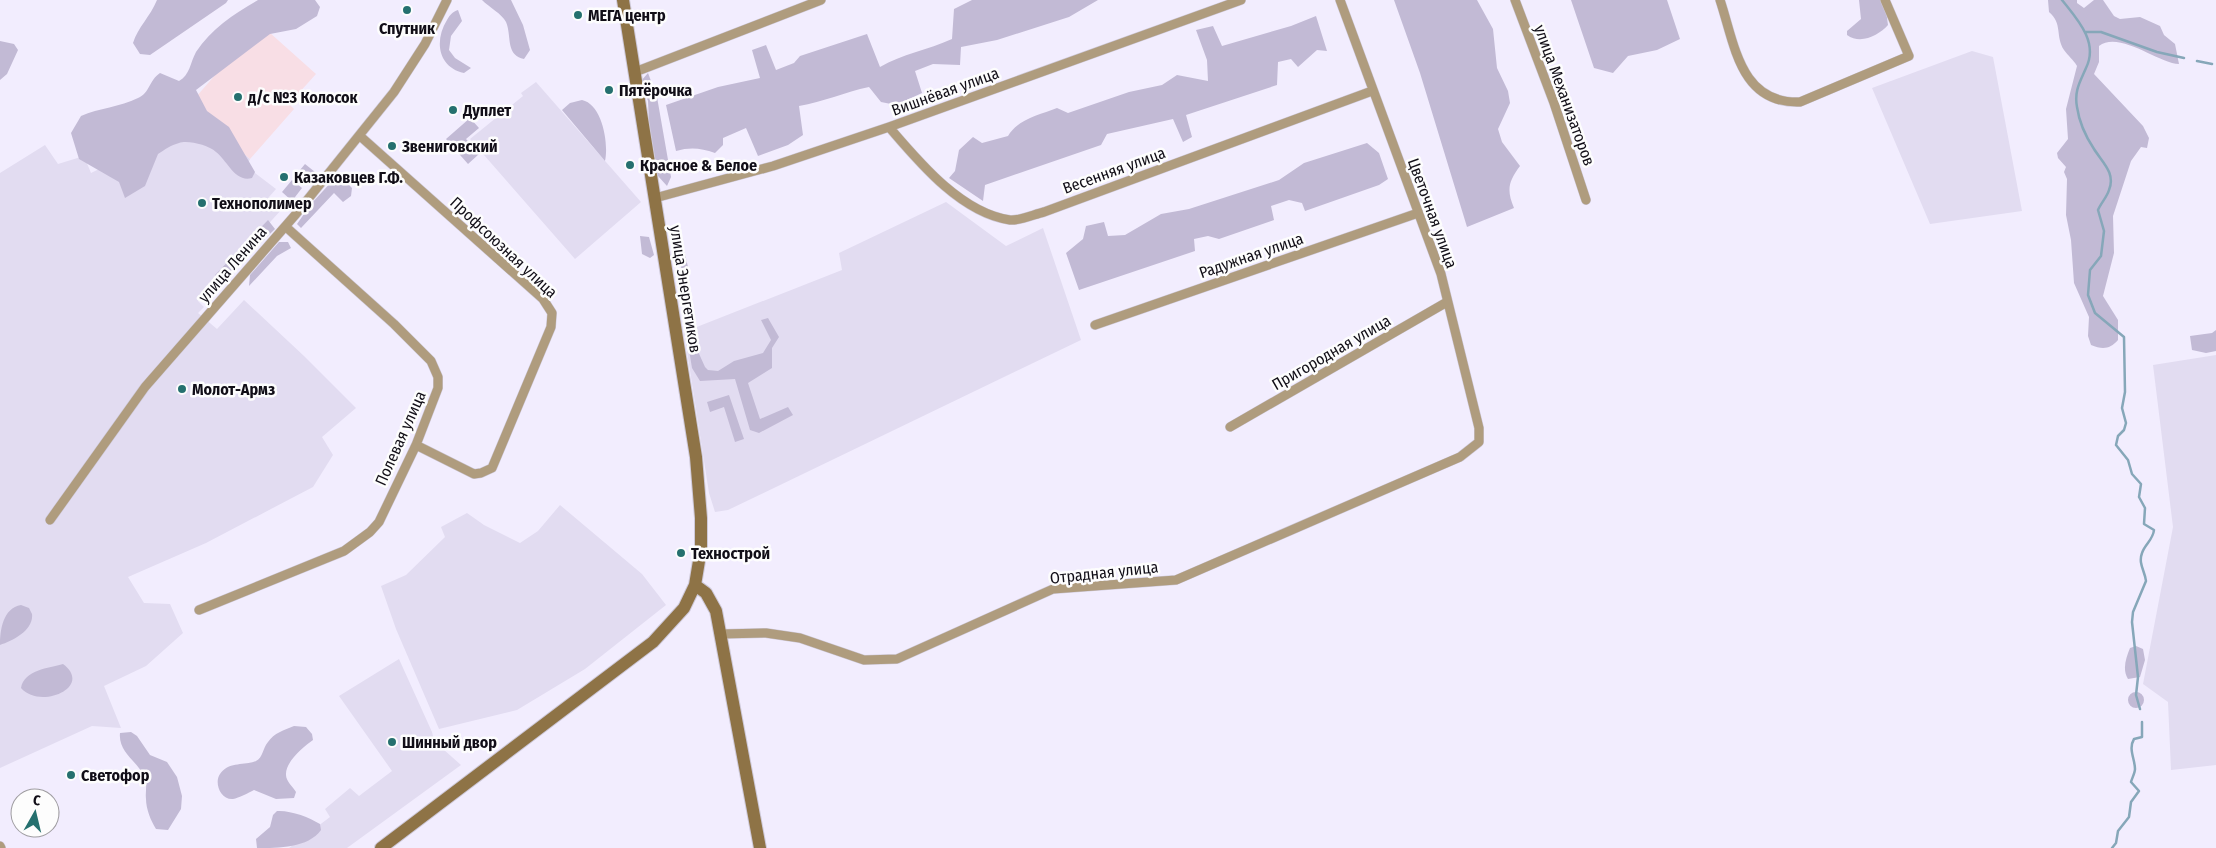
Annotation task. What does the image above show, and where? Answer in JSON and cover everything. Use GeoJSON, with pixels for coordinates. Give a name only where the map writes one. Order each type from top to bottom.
{"type":"FeatureCollection","features":[{"type":"Feature","properties":{"kind":"main road","name":"улица Энергетиков"},"geometry":{"type":"LineString","coordinates":[[381,848],[653,642],[684,608],[695,584],[702,535],[698,474],[623,0]]}},
{"type":"Feature","properties":{"kind":"main road"},"geometry":{"type":"LineString","coordinates":[[695,584],[712,602],[721,634],[760,848]]}},
{"type":"Feature","properties":{"kind":"street","name":"улица Ленина"},"geometry":{"type":"LineString","coordinates":[[50,520],[145,387],[286,227],[394,92],[425,44],[448,0]]}},
{"type":"Feature","properties":{"kind":"street"},"geometry":{"type":"LineString","coordinates":[[635,72],[821,0]]}},
{"type":"Feature","properties":{"kind":"street","name":"Вишнёвая улица"},"geometry":{"type":"LineString","coordinates":[[655,198],[773,166],[889,127],[1241,0]]}},
{"type":"Feature","properties":{"kind":"street","name":"Цветочная улица"},"geometry":{"type":"LineString","coordinates":[[1340,0],[1441,274],[1479,428],[1478,442]]}},
{"type":"Feature","properties":{"kind":"street","name":"улица Механизаторов"},"geometry":{"type":"LineString","coordinates":[[1515,0],[1554,103],[1586,200]]}},
{"type":"Feature","properties":{"kind":"street"},"geometry":{"type":"LineString","coordinates":[[1720,0],[1745,75],[1759,91],[1776,100],[1800,102],[1909,56],[1885,0]]}},
{"type":"Feature","properties":{"kind":"street","name":"Весенняя улица"},"geometry":{"type":"LineString","coordinates":[[889,127],[923,167],[951,191],[983,211],[1012,220],[1044,212],[1372,91]]}},
{"type":"Feature","properties":{"kind":"street","name":"Профсоюзная улица"},"geometry":{"type":"LineString","coordinates":[[360,136],[543,299],[552,313],[551,327],[492,468],[481,474],[474,474],[416,445]]}},
{"type":"Feature","properties":{"kind":"street","name":"Радужная улица"},"geometry":{"type":"LineString","coordinates":[[1095,326],[1418,213]]}},
{"type":"Feature","properties":{"kind":"street","name":"Полевая улица"},"geometry":{"type":"LineString","coordinates":[[199,610],[344,551],[379,522],[416,445],[438,388],[438,378],[431,360],[286,227]]}},
{"type":"Feature","properties":{"kind":"street","name":"Пригородная улица"},"geometry":{"type":"LineString","coordinates":[[1230,427],[1447,302]]}},
{"type":"Feature","properties":{"kind":"street","name":"Отрадная улица"},"geometry":{"type":"LineString","coordinates":[[721,634],[766,633],[800,638],[864,660],[897,659],[1053,589],[1176,580],[1460,457],[1478,442]]}},
{"type":"Feature","properties":{"kind":"shaded area"},"geometry":{"type":"Polygon","coordinates":[[[157,0],[228,0],[150,55],[140,54],[133,43],[157,0]]]}},
{"type":"Feature","properties":{"kind":"shaded area"},"geometry":{"type":"Polygon","coordinates":[[[258,0],[315,0],[320,7],[317,16],[296,29],[270,34],[196,90],[207,111],[229,127],[255,172],[252,178],[246,179],[236,174],[212,149],[203,145],[183,142],[170,146],[158,154],[145,186],[125,198],[119,182],[79,159],[71,133],[81,116],[142,96],[160,73],[179,81],[185,75],[196,52],[209,36],[232,16],[258,0]]]}},
{"type":"Feature","properties":{"kind":"shaded area"},"geometry":{"type":"Polygon","coordinates":[[[482,0],[511,0],[523,25],[530,50],[524,59],[514,54],[510,44],[508,27],[504,19],[482,0]]]}},
{"type":"Feature","properties":{"kind":"shaded area"},"geometry":{"type":"Polygon","coordinates":[[[972,0],[1098,0],[1069,17],[997,40],[961,47],[960,65],[933,64],[915,71],[922,93],[896,105],[881,102],[869,87],[799,106],[803,135],[788,145],[758,156],[746,128],[723,138],[723,145],[715,153],[696,149],[676,151],[666,105],[718,87],[760,78],[752,50],[766,45],[776,70],[794,63],[800,56],[867,34],[880,67],[952,39],[954,9],[972,0]]]}},
{"type":"Feature","properties":{"kind":"shaded area"},"geometry":{"type":"Polygon","coordinates":[[[1394,0],[1477,0],[1493,29],[1497,68],[1508,91],[1510,103],[1498,129],[1502,142],[1520,166],[1513,176],[1509,190],[1514,208],[1467,227],[1420,73],[1394,0]]]}},
{"type":"Feature","properties":{"kind":"shaded area"},"geometry":{"type":"Polygon","coordinates":[[[1571,0],[1667,0],[1680,39],[1657,50],[1628,56],[1613,73],[1594,68],[1571,0]]]}},
{"type":"Feature","properties":{"kind":"shaded area"},"geometry":{"type":"Polygon","coordinates":[[[1859,0],[1881,0],[1886,11],[1888,25],[1875,35],[1864,39],[1852,38],[1847,35],[1847,31],[1861,19],[1859,0]]]}},
{"type":"Feature","properties":{"kind":"shaded area"},"geometry":{"type":"Polygon","coordinates":[[[2048,0],[2077,0],[2077,3],[2084,8],[2094,0],[2103,0],[2114,16],[2120,19],[2140,17],[2160,26],[2164,35],[2175,44],[2179,64],[2128,44],[2107,42],[2099,46],[2099,62],[2094,74],[2143,126],[2149,138],[2147,148],[2141,147],[2131,161],[2113,216],[2114,253],[2103,296],[2118,320],[2118,340],[2106,348],[2091,345],[2088,336],[2089,317],[2074,283],[2071,240],[2066,215],[2067,179],[2064,172],[2066,167],[2058,158],[2057,153],[2068,139],[2066,109],[2077,66],[2061,45],[2058,26],[2049,12],[2048,0]]]}},
{"type":"Feature","properties":{"kind":"shaded area"},"geometry":{"type":"Polygon","coordinates":[[[458,10],[462,21],[451,36],[449,50],[455,58],[471,68],[464,73],[455,70],[444,59],[440,44],[443,28],[447,20],[451,14],[458,10]]]}},
{"type":"Feature","properties":{"kind":"shaded area"},"geometry":{"type":"Polygon","coordinates":[[[1316,16],[1327,51],[1317,50],[1298,67],[1291,59],[1278,62],[1277,85],[1186,115],[1192,137],[1183,142],[1173,119],[1107,134],[1101,145],[985,185],[983,201],[949,178],[955,171],[959,150],[973,137],[982,143],[1008,136],[1017,125],[1043,113],[1057,108],[1068,113],[1129,92],[1162,85],[1177,75],[1208,81],[1207,60],[1196,30],[1213,26],[1222,46],[1291,26],[1316,16]]]}},
{"type":"Feature","properties":{"kind":"shaded area"},"geometry":{"type":"Polygon","coordinates":[[[260,24],[316,74],[289,104],[294,109],[250,159],[188,106],[260,24]]]}},
{"type":"Feature","properties":{"kind":"shaded area"},"geometry":{"type":"Polygon","coordinates":[[[0,41],[14,44],[18,50],[7,74],[0,80],[0,41]]]}},
{"type":"Feature","properties":{"kind":"shaded area"},"geometry":{"type":"Polygon","coordinates":[[[1972,51],[1993,57],[2022,211],[1930,224],[1872,88],[1972,51]]]}},
{"type":"Feature","properties":{"kind":"shaded area"},"geometry":{"type":"Polygon","coordinates":[[[648,73],[657,97],[671,177],[667,186],[658,176],[649,124],[648,101],[641,81],[648,73]]]}},
{"type":"Feature","properties":{"kind":"shaded area"},"geometry":{"type":"Polygon","coordinates":[[[536,82],[641,202],[575,259],[470,139],[523,96],[521,93],[536,82]]]}},
{"type":"Feature","properties":{"kind":"shaded area"},"geometry":{"type":"Polygon","coordinates":[[[582,100],[589,103],[599,116],[605,135],[605,161],[562,110],[570,103],[582,100]]]}},
{"type":"Feature","properties":{"kind":"shaded area"},"geometry":{"type":"Polygon","coordinates":[[[205,117],[250,159],[246,166],[276,189],[269,197],[282,209],[198,301],[204,307],[198,313],[217,329],[244,300],[356,408],[322,437],[333,455],[313,487],[206,543],[128,577],[144,603],[170,604],[183,633],[146,666],[104,686],[121,728],[92,726],[0,768],[0,173],[45,145],[58,164],[84,156],[91,173],[205,117]]]}},
{"type":"Feature","properties":{"kind":"shaded area"},"geometry":{"type":"Polygon","coordinates":[[[470,118],[479,128],[466,139],[479,154],[468,164],[446,139],[470,118]]]}},
{"type":"Feature","properties":{"kind":"shaded area"},"geometry":{"type":"Polygon","coordinates":[[[1367,143],[1379,153],[1388,179],[1379,185],[1305,211],[1302,203],[1289,200],[1271,206],[1274,220],[1219,239],[1208,236],[1194,239],[1195,251],[1079,290],[1066,253],[1083,239],[1086,226],[1104,222],[1108,236],[1125,235],[1161,214],[1189,209],[1279,180],[1304,163],[1367,143]]]}},
{"type":"Feature","properties":{"kind":"shaded area"},"geometry":{"type":"Polygon","coordinates":[[[305,164],[315,172],[305,184],[295,176],[305,164]]]}},
{"type":"Feature","properties":{"kind":"shaded area"},"geometry":{"type":"Polygon","coordinates":[[[334,179],[346,182],[352,188],[351,196],[343,202],[334,193],[301,228],[297,224],[311,204],[334,179]]]}},
{"type":"Feature","properties":{"kind":"shaded area"},"geometry":{"type":"Polygon","coordinates":[[[292,180],[302,188],[292,201],[282,192],[292,180]]]}},
{"type":"Feature","properties":{"kind":"shaded area"},"geometry":{"type":"Polygon","coordinates":[[[946,202],[1006,246],[1043,228],[1081,340],[728,510],[715,512],[709,493],[684,332],[842,270],[839,253],[946,202]]]}},
{"type":"Feature","properties":{"kind":"shaded area"},"geometry":{"type":"Polygon","coordinates":[[[268,220],[275,229],[225,280],[215,275],[268,220]]]}},
{"type":"Feature","properties":{"kind":"shaded area"},"geometry":{"type":"Polygon","coordinates":[[[675,229],[680,230],[689,272],[687,277],[683,275],[673,235],[675,229]]]}},
{"type":"Feature","properties":{"kind":"shaded area"},"geometry":{"type":"Polygon","coordinates":[[[640,236],[649,237],[654,255],[650,258],[642,254],[640,236]]]}},
{"type":"Feature","properties":{"kind":"shaded area"},"geometry":{"type":"Polygon","coordinates":[[[279,242],[288,242],[291,248],[277,256],[249,286],[250,275],[279,242]]]}},
{"type":"Feature","properties":{"kind":"shaded area"},"geometry":{"type":"Polygon","coordinates":[[[768,318],[779,337],[772,348],[772,368],[748,383],[760,419],[788,407],[793,415],[759,433],[750,430],[735,379],[700,381],[692,368],[689,350],[691,347],[696,347],[705,367],[708,370],[718,371],[734,361],[763,353],[771,340],[761,320],[768,318]]]}},
{"type":"Feature","properties":{"kind":"shaded area"},"geometry":{"type":"Polygon","coordinates":[[[2216,330],[2216,351],[2206,353],[2192,350],[2190,336],[2212,333],[2216,330]]]}},
{"type":"Feature","properties":{"kind":"shaded area"},"geometry":{"type":"Polygon","coordinates":[[[2216,355],[2216,765],[2171,770],[2168,702],[2143,684],[2173,527],[2153,365],[2216,355]]]}},
{"type":"Feature","properties":{"kind":"shaded area"},"geometry":{"type":"Polygon","coordinates":[[[729,395],[744,439],[735,442],[724,407],[710,412],[707,402],[729,395]]]}},
{"type":"Feature","properties":{"kind":"shaded area"},"geometry":{"type":"Polygon","coordinates":[[[560,505],[642,574],[666,605],[585,669],[517,710],[439,729],[396,629],[381,586],[406,575],[445,537],[441,527],[467,513],[484,525],[520,543],[538,531],[560,505]]]}},
{"type":"Feature","properties":{"kind":"shaded area"},"geometry":{"type":"Polygon","coordinates":[[[21,605],[29,608],[32,614],[30,625],[16,638],[0,645],[2,627],[6,615],[10,610],[21,605]]]}},
{"type":"Feature","properties":{"kind":"shaded area"},"geometry":{"type":"Polygon","coordinates":[[[2136,646],[2143,649],[2145,660],[2140,677],[2128,679],[2125,671],[2126,660],[2130,648],[2136,646]]]}},
{"type":"Feature","properties":{"kind":"shaded area"},"geometry":{"type":"Polygon","coordinates":[[[399,659],[432,732],[434,741],[461,765],[347,848],[289,848],[330,817],[325,809],[350,788],[359,796],[392,771],[339,696],[399,659]]]}},
{"type":"Feature","properties":{"kind":"shaded area"},"geometry":{"type":"Polygon","coordinates":[[[63,664],[71,673],[72,681],[68,688],[61,693],[40,697],[30,694],[21,688],[23,682],[32,674],[63,664]]]}},
{"type":"Feature","properties":{"kind":"shaded area"},"geometry":{"type":"Polygon","coordinates":[[[2133,692],[2139,692],[2144,697],[2142,706],[2133,708],[2128,703],[2128,697],[2133,692]]]}},
{"type":"Feature","properties":{"kind":"shaded area"},"geometry":{"type":"Polygon","coordinates":[[[294,726],[306,727],[312,734],[313,740],[296,755],[287,770],[287,779],[296,792],[294,798],[276,799],[254,790],[233,799],[228,799],[222,794],[218,786],[218,777],[224,770],[232,765],[258,760],[266,744],[273,736],[294,726]]]}},
{"type":"Feature","properties":{"kind":"shaded area"},"geometry":{"type":"Polygon","coordinates":[[[131,732],[137,736],[150,755],[167,762],[177,777],[182,796],[181,809],[168,830],[156,829],[154,826],[147,807],[144,776],[122,746],[120,733],[131,732]]]}},
{"type":"Feature","properties":{"kind":"shaded area"},"geometry":{"type":"Polygon","coordinates":[[[277,811],[293,813],[310,819],[320,824],[321,830],[301,844],[257,848],[256,839],[270,827],[273,815],[277,811]]]}},
{"type":"Feature","properties":{"kind":"waterway"},"geometry":{"type":"LineString","coordinates":[[2062,0],[2080,23],[2090,49],[2086,68],[2077,91],[2076,101],[2079,118],[2111,178],[2108,193],[2098,210],[2104,231],[2101,256],[2090,270],[2088,295],[2095,313],[2124,337],[2125,392],[2122,408],[2126,423],[2124,430],[2118,436],[2116,445],[2128,460],[2132,474],[2141,484],[2139,497],[2145,508],[2144,524],[2154,530],[2141,557],[2146,581],[2133,612],[2132,622],[2138,677],[2136,695],[2140,709]]}},
{"type":"Feature","properties":{"kind":"waterway"},"geometry":{"type":"LineString","coordinates":[[2085,32],[2101,32],[2157,52],[2184,58]]}},
{"type":"Feature","properties":{"kind":"waterway"},"geometry":{"type":"LineString","coordinates":[[2197,61],[2212,64]]}},
{"type":"Feature","properties":{"kind":"waterway"},"geometry":{"type":"LineString","coordinates":[[2112,848],[2116,843],[2118,831],[2129,817],[2131,802],[2139,791],[2131,782],[2135,772],[2132,743],[2134,739],[2142,737],[2142,722]]}},
{"type":"Feature","properties":{"kind":"place","name":"Спутник"},"geometry":{"type":"Point","coordinates":[407,10]}},
{"type":"Feature","properties":{"kind":"place","name":"МЕГА центр"},"geometry":{"type":"Point","coordinates":[578,15]}},
{"type":"Feature","properties":{"kind":"place","name":"Пятёрочка"},"geometry":{"type":"Point","coordinates":[609,90]}},
{"type":"Feature","properties":{"kind":"place","name":"д/с №3 Колосок"},"geometry":{"type":"Point","coordinates":[238,97]}},
{"type":"Feature","properties":{"kind":"place","name":"Дуплет"},"geometry":{"type":"Point","coordinates":[453,110]}},
{"type":"Feature","properties":{"kind":"place","name":"Звениговский"},"geometry":{"type":"Point","coordinates":[392,146]}},
{"type":"Feature","properties":{"kind":"place","name":"Красное & Белое"},"geometry":{"type":"Point","coordinates":[630,165]}},
{"type":"Feature","properties":{"kind":"place","name":"Казаковцев Г.Ф."},"geometry":{"type":"Point","coordinates":[284,177]}},
{"type":"Feature","properties":{"kind":"place","name":"Технополимер"},"geometry":{"type":"Point","coordinates":[202,203]}},
{"type":"Feature","properties":{"kind":"place","name":"Молот-Армз"},"geometry":{"type":"Point","coordinates":[182,389]}},
{"type":"Feature","properties":{"kind":"place","name":"Технострой"},"geometry":{"type":"Point","coordinates":[681,553]}},
{"type":"Feature","properties":{"kind":"place","name":"Шинный двор"},"geometry":{"type":"Point","coordinates":[392,742]}},
{"type":"Feature","properties":{"kind":"place","name":"Светофор"},"geometry":{"type":"Point","coordinates":[71,775]}}]}
